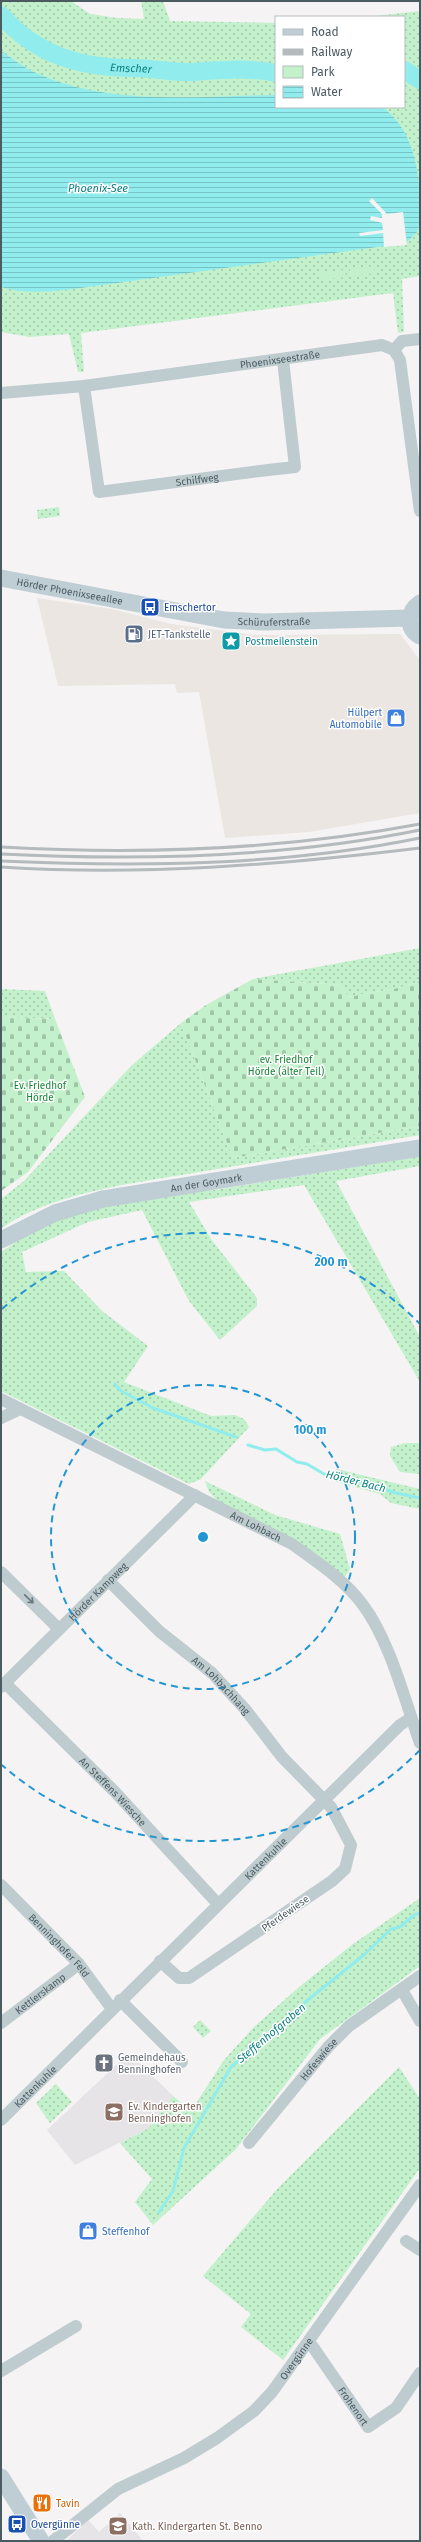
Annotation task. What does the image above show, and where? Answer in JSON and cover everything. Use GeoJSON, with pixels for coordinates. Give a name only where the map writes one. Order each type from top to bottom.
{"type":"FeatureCollection","features":[{"type":"Feature","properties":{"kind":"main road","name":"Hörder Phoenixseeallee"},"geometry":{"type":"LineString","coordinates":[[1,578],[139,605]]}},
{"type":"Feature","properties":{"kind":"main road"},"geometry":{"type":"LineString","coordinates":[[420,603],[414,608],[410,618],[413,630],[420,636]]}},
{"type":"Feature","properties":{"kind":"main road","name":"Schüruferstraße"},"geometry":{"type":"LineString","coordinates":[[139,605],[200,616],[243,621],[410,618]]}},
{"type":"Feature","properties":{"kind":"main road","name":"An der Goymark"},"geometry":{"type":"LineString","coordinates":[[1,1240],[34,1222],[91,1201],[420,1148]]}},
{"type":"Feature","properties":{"kind":"main road"},"geometry":{"type":"LineString","coordinates":[[1,2477],[41,2541]]}},
{"type":"Feature","properties":{"kind":"street"},"geometry":{"type":"LineString","coordinates":[[420,339],[402,341],[394,350],[400,360],[420,511]]}},
{"type":"Feature","properties":{"kind":"street","name":"Phoenixseestraße"},"geometry":{"type":"LineString","coordinates":[[1,393],[84,386],[283,360],[382,345],[394,350]]}},
{"type":"Feature","properties":{"kind":"street","name":"Schilfweg"},"geometry":{"type":"LineString","coordinates":[[84,386],[99,492],[295,467],[283,360]]}},
{"type":"Feature","properties":{"kind":"street","name":"Am Lohbach"},"geometry":{"type":"LineString","coordinates":[[1,1400],[292,1544],[333,1574],[363,1605],[383,1642],[420,1744]]}},
{"type":"Feature","properties":{"kind":"street"},"geometry":{"type":"LineString","coordinates":[[1,1418],[20,1409]]}},
{"type":"Feature","properties":{"kind":"street","name":"Hörder Kampweg"},"geometry":{"type":"LineString","coordinates":[[3,1685],[195,1495]]}},
{"type":"Feature","properties":{"kind":"street"},"geometry":{"type":"LineString","coordinates":[[1,1572],[59,1629]]}},
{"type":"Feature","properties":{"kind":"street","name":"Am Lohbachhang"},"geometry":{"type":"LineString","coordinates":[[108,1580],[160,1631],[212,1673],[245,1709],[282,1757],[323,1802]]}},
{"type":"Feature","properties":{"kind":"street","name":"An Steffens Wiesche"},"geometry":{"type":"LineString","coordinates":[[3,1685],[115,1792],[218,1904]]}},
{"type":"Feature","properties":{"kind":"street","name":"Kattenkuhle"},"geometry":{"type":"LineString","coordinates":[[1,2120],[400,1725],[410,1718]]}},
{"type":"Feature","properties":{"kind":"street","name":"Pferdewiese"},"geometry":{"type":"LineString","coordinates":[[160,1961],[179,1978],[189,1978],[332,1880],[345,1869],[351,1845],[331,1807],[323,1802]]}},
{"type":"Feature","properties":{"kind":"street","name":"Benninghofer Feld"},"geometry":{"type":"LineString","coordinates":[[1,1885],[79,1964],[116,2005]]}},
{"type":"Feature","properties":{"kind":"street","name":"Kettlerskamp"},"geometry":{"type":"LineString","coordinates":[[1,2023],[79,1964]]}},
{"type":"Feature","properties":{"kind":"street","name":"Hofeswiese"},"geometry":{"type":"LineString","coordinates":[[249,2143],[328,2047],[349,2026],[420,1976]]}},
{"type":"Feature","properties":{"kind":"street"},"geometry":{"type":"LineString","coordinates":[[402,1990],[420,2021]]}},
{"type":"Feature","properties":{"kind":"street"},"geometry":{"type":"LineString","coordinates":[[116,2005],[182,2062]]}},
{"type":"Feature","properties":{"kind":"street","name":"Overgünne"},"geometry":{"type":"LineString","coordinates":[[52,2541],[118,2489],[184,2458],[240,2422],[272,2392],[420,2185]]}},
{"type":"Feature","properties":{"kind":"street"},"geometry":{"type":"LineString","coordinates":[[406,2241],[420,2250]]}},
{"type":"Feature","properties":{"kind":"street"},"geometry":{"type":"LineString","coordinates":[[1,2371],[76,2326]]}},
{"type":"Feature","properties":{"kind":"street","name":"Frohenort"},"geometry":{"type":"LineString","coordinates":[[308,2343],[313,2347],[368,2427],[396,2408],[420,2373]]}},
{"type":"Feature","properties":{"kind":"shaded area"},"geometry":{"type":"Polygon","coordinates":[[[37,598],[112,609],[171,624],[256,635],[400,634],[420,660],[420,813],[309,832],[225,838],[199,692],[177,693],[175,684],[58,686],[37,598]]]}},
{"type":"Feature","properties":{"kind":"shaded area","name":"Ev. Kindergarten Benninghofen"},"geometry":{"type":"Polygon","coordinates":[[[129,2053],[173,2096],[149,2128],[75,2165],[47,2130],[129,2053]]]}},
{"type":"Feature","properties":{"kind":"shaded area","name":"Kath. Kindergarten St. Benno"},"geometry":{"type":"Polygon","coordinates":[[[120,2513],[143,2541],[66,2541],[88,2520],[99,2532],[120,2513]]]}},
{"type":"Feature","properties":{"kind":"green space","name":"Phoenix-See"},"geometry":{"type":"Polygon","coordinates":[[[1,1],[71,1],[90,14],[117,18],[144,19],[141,1],[163,1],[170,21],[275,23],[275,108],[405,108],[405,16],[375,16],[420,11],[420,276],[402,279],[404,332],[398,333],[393,293],[81,333],[84,372],[78,372],[69,334],[29,337],[1,332],[1,1]]]}},
{"type":"Feature","properties":{"kind":"green space"},"geometry":{"type":"Polygon","coordinates":[[[374,266],[375,273],[351,276],[350,269],[374,266]]]}},
{"type":"Feature","properties":{"kind":"green space"},"geometry":{"type":"Polygon","coordinates":[[[345,270],[346,277],[322,280],[321,273],[345,270]]]}},
{"type":"Feature","properties":{"kind":"green space"},"geometry":{"type":"Polygon","coordinates":[[[59,507],[60,516],[38,519],[37,510],[59,507]]]}},
{"type":"Feature","properties":{"kind":"green space"},"geometry":{"type":"Polygon","coordinates":[[[420,948],[420,981],[398,988],[348,997],[341,985],[253,979],[420,948]]]}},
{"type":"Feature","properties":{"kind":"green space","name":"ev. Friedhof Hörde (alter Teil)"},"geometry":{"type":"Polygon","coordinates":[[[253,979],[341,985],[348,997],[398,988],[420,981],[420,1126],[233,1158],[181,1023],[206,1005],[253,979]]]}},
{"type":"Feature","properties":{"kind":"green space"},"geometry":{"type":"Polygon","coordinates":[[[1,989],[45,991],[55,1019],[1,1017],[1,989]]]}},
{"type":"Feature","properties":{"kind":"green space","name":"Ev. Friedhof Hörde"},"geometry":{"type":"Polygon","coordinates":[[[1,1017],[55,1019],[85,1097],[28,1172],[1,1191],[1,1017]]]}},
{"type":"Feature","properties":{"kind":"green space"},"geometry":{"type":"Polygon","coordinates":[[[181,1023],[233,1158],[420,1126],[420,1135],[130,1183],[102,1189],[46,1205],[22,1216],[1,1229],[1,1199],[24,1181],[132,1065],[181,1023]]]}},
{"type":"Feature","properties":{"kind":"green space"},"geometry":{"type":"Polygon","coordinates":[[[420,1156],[420,1166],[336,1181],[420,1337],[420,1382],[304,1185],[189,1202],[211,1239],[257,1298],[257,1306],[220,1340],[189,1301],[142,1210],[88,1222],[22,1252],[26,1272],[64,1271],[102,1311],[148,1346],[124,1382],[211,1416],[235,1415],[244,1419],[249,1427],[201,1479],[189,1484],[1,1391],[1,1252],[30,1233],[55,1221],[77,1213],[146,1197],[215,1190],[420,1156]]]}},
{"type":"Feature","properties":{"kind":"green space"},"geometry":{"type":"Polygon","coordinates":[[[405,1443],[420,1443],[420,1474],[400,1472],[390,1456],[391,1447],[405,1443]]]}},
{"type":"Feature","properties":{"kind":"green space"},"geometry":{"type":"Polygon","coordinates":[[[336,1469],[420,1489],[420,1509],[391,1503],[380,1494],[334,1481],[336,1469]]]}},
{"type":"Feature","properties":{"kind":"green space"},"geometry":{"type":"Polygon","coordinates":[[[205,1481],[275,1515],[340,1534],[350,1569],[344,1578],[219,1502],[209,1492],[205,1481]]]}},
{"type":"Feature","properties":{"kind":"green space"},"geometry":{"type":"Polygon","coordinates":[[[420,1898],[420,1966],[320,2039],[236,2149],[153,2225],[135,2202],[152,2179],[120,2143],[149,2128],[173,2096],[191,2111],[224,2060],[253,2028],[299,1987],[353,1944],[420,1898]]]}},
{"type":"Feature","properties":{"kind":"green space"},"geometry":{"type":"Polygon","coordinates":[[[200,2020],[211,2031],[203,2038],[193,2027],[200,2020]]]}},
{"type":"Feature","properties":{"kind":"green space"},"geometry":{"type":"Polygon","coordinates":[[[399,2067],[420,2099],[420,2168],[283,2360],[241,2327],[251,2314],[203,2276],[278,2188],[399,2067]]]}},
{"type":"Feature","properties":{"kind":"green space"},"geometry":{"type":"Polygon","coordinates":[[[56,2084],[72,2102],[50,2123],[36,2103],[56,2084]]]}},
{"type":"Feature","properties":{"kind":"water","name":"Phoenix-See"},"geometry":{"type":"Polygon","coordinates":[[[1,51],[28,69],[60,82],[90,90],[121,95],[152,97],[275,95],[275,108],[383,108],[393,116],[401,127],[413,152],[420,194],[420,220],[417,232],[406,243],[60,290],[36,292],[12,290],[1,287],[1,51]]]}},
{"type":"Feature","properties":{"kind":"pier"},"geometry":{"type":"Polygon","coordinates":[[[372,198],[387,214],[403,212],[407,245],[384,247],[383,233],[360,236],[359,233],[383,230],[382,223],[370,220],[371,216],[382,218],[382,214],[369,201],[372,198]]]}},
{"type":"Feature","properties":{"kind":"waterway","name":"Emscher"},"geometry":{"type":"LineString","coordinates":[[1,15],[30,41],[45,50],[79,62],[115,67],[178,72],[244,70],[275,73]]}},
{"type":"Feature","properties":{"kind":"waterway","name":"Emscher"},"geometry":{"type":"LineString","coordinates":[[405,71],[420,80]]}},
{"type":"Feature","properties":{"kind":"waterway","name":"Hörder Bach"},"geometry":{"type":"LineString","coordinates":[[115,1384],[121,1391],[153,1408],[236,1437]]}},
{"type":"Feature","properties":{"kind":"waterway","name":"Hörder Bach"},"geometry":{"type":"LineString","coordinates":[[248,1445],[265,1450],[276,1449],[297,1462],[307,1464],[324,1474],[343,1476],[396,1493],[420,1498]]}},
{"type":"Feature","properties":{"kind":"waterway","name":"Steffenhofgraben"},"geometry":{"type":"LineString","coordinates":[[159,2212],[173,2191],[184,2148],[231,2067],[309,1999],[365,1954],[391,1929],[400,1927],[414,1915],[420,1913]]}},
{"type":"Feature","properties":{"kind":"railway"},"geometry":{"type":"LineString","coordinates":[[1,847],[106,850],[211,848],[316,840],[420,824]]}},
{"type":"Feature","properties":{"kind":"railway"},"geometry":{"type":"LineString","coordinates":[[1,854],[159,857],[264,852],[316,847],[420,830]]}},
{"type":"Feature","properties":{"kind":"railway"},"geometry":{"type":"LineString","coordinates":[[1,861],[106,864],[211,862],[316,854],[420,838]]}},
{"type":"Feature","properties":{"kind":"railway"},"geometry":{"type":"LineString","coordinates":[[1,867],[106,870],[211,867],[263,864],[420,848]]}},
{"type":"Feature","properties":{"kind":"place","name":"Emschertor"},"geometry":{"type":"Point","coordinates":[150,607]}},
{"type":"Feature","properties":{"kind":"place","name":"JET-Tankstelle"},"geometry":{"type":"Point","coordinates":[134,634]}},
{"type":"Feature","properties":{"kind":"place","name":"Postmeilenstein"},"geometry":{"type":"Point","coordinates":[231,641]}},
{"type":"Feature","properties":{"kind":"place","name":"Hülpert Automobile"},"geometry":{"type":"Point","coordinates":[396,718]}},
{"type":"Feature","properties":{"kind":"place","name":"Gemeindehaus Benninghofen"},"geometry":{"type":"Point","coordinates":[104,2063]}},
{"type":"Feature","properties":{"kind":"place","name":"Ev. Kindergarten Benninghofen"},"geometry":{"type":"Point","coordinates":[114,2112]}},
{"type":"Feature","properties":{"kind":"place","name":"Steffenhof"},"geometry":{"type":"Point","coordinates":[88,2231]}},
{"type":"Feature","properties":{"kind":"place","name":"Tavin"},"geometry":{"type":"Point","coordinates":[42,2503]}},
{"type":"Feature","properties":{"kind":"place","name":"Overgünne"},"geometry":{"type":"Point","coordinates":[17,2524]}},
{"type":"Feature","properties":{"kind":"place","name":"Kath. Kindergarten St. Benno"},"geometry":{"type":"Point","coordinates":[118,2526]}}]}
